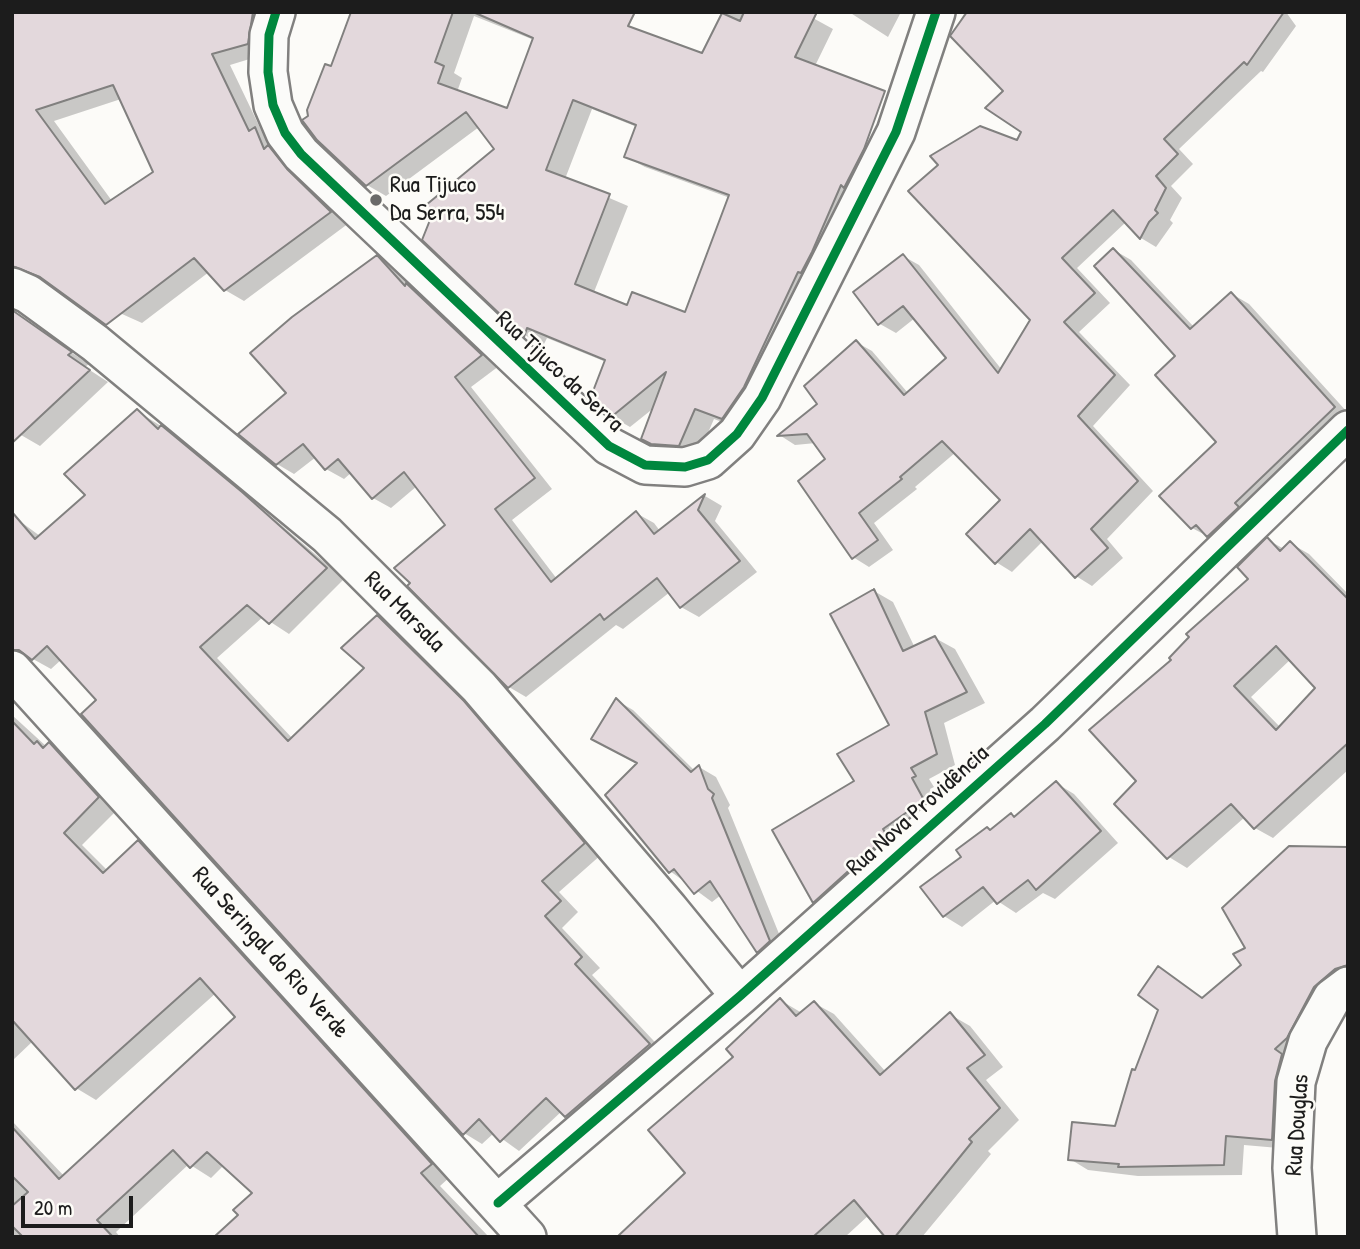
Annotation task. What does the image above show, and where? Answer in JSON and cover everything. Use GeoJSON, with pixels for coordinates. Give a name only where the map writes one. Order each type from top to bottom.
{"type":"FeatureCollection","features":[{"type":"Feature","properties":{"kind":"street","name":"Rua Tijuco da Serra"},"geometry":{"type":"LineString","coordinates":[[276,12],[269,35],[268,72],[272,105],[285,133],[301,154],[609,446],[645,465],[685,467],[708,460],[728,443],[762,398],[896,132],[936,12]]}},
{"type":"Feature","properties":{"kind":"street","name":"Rua Marsala"},"geometry":{"type":"LineString","coordinates":[[12,287],[28,294],[94,343],[327,535],[479,687],[740,996]]}},
{"type":"Feature","properties":{"kind":"street","name":"Rua Nova Providência"},"geometry":{"type":"LineString","coordinates":[[498,1203],[740,996],[1045,724],[1348,430]]}},
{"type":"Feature","properties":{"kind":"street","name":"Rua Seringal do Rio Verde"},"geometry":{"type":"LineString","coordinates":[[12,670],[527,1237]]}},
{"type":"Feature","properties":{"kind":"street","name":"Rua Douglas"},"geometry":{"type":"LineString","coordinates":[[1297,1237],[1293,1168],[1296,1082],[1308,1041],[1332,998],[1348,986]]}},
{"type":"Feature","properties":{"kind":"building"},"geometry":{"type":"Polygon","coordinates":[[[12,12],[253,12],[248,44],[212,54],[249,131],[255,127],[264,149],[268,145],[287,169],[331,212],[224,291],[194,258],[106,325],[40,277],[12,266],[12,12]],[[113,85],[36,110],[105,204],[153,172],[113,85]]]}},
{"type":"Feature","properties":{"kind":"building"},"geometry":{"type":"Polygon","coordinates":[[[351,12],[453,12],[435,62],[444,66],[438,83],[507,108],[533,38],[473,12],[635,12],[628,26],[702,53],[722,13],[740,21],[744,12],[817,12],[795,57],[885,91],[864,149],[844,188],[841,185],[812,252],[801,273],[798,272],[744,387],[722,419],[695,409],[679,446],[651,444],[641,439],[666,372],[610,418],[590,399],[605,360],[527,328],[524,337],[422,240],[432,215],[420,210],[494,149],[466,112],[366,186],[317,140],[302,120],[308,116],[307,110],[325,64],[331,66],[351,12]],[[573,100],[546,170],[610,194],[575,284],[627,305],[632,292],[685,312],[729,195],[624,157],[636,125],[573,100]]]}},
{"type":"Feature","properties":{"kind":"building"},"geometry":{"type":"Polygon","coordinates":[[[967,12],[1284,12],[1247,65],[1244,62],[1164,139],[1178,154],[1156,176],[1166,188],[1155,210],[1158,213],[1149,222],[1140,239],[1113,210],[1062,258],[1095,293],[1064,322],[1115,375],[1078,416],[1138,481],[1091,529],[1108,548],[1075,578],[1030,529],[995,564],[966,534],[1000,500],[942,441],[900,477],[902,479],[859,513],[878,540],[852,559],[798,481],[825,459],[807,434],[777,436],[817,404],[804,386],[856,340],[904,395],[946,358],[903,306],[878,325],[853,292],[903,254],[998,373],[1030,320],[908,191],[938,165],[930,156],[980,126],[1017,140],[1021,132],[985,108],[1003,91],[950,36],[967,12]]]}},
{"type":"Feature","properties":{"kind":"building"},"geometry":{"type":"Polygon","coordinates":[[[1113,248],[1190,329],[1231,292],[1335,407],[1235,503],[1239,507],[1207,537],[1196,525],[1191,529],[1159,496],[1216,442],[1155,375],[1175,356],[1094,266],[1113,248]]]}},
{"type":"Feature","properties":{"kind":"building"},"geometry":{"type":"Polygon","coordinates":[[[377,255],[405,286],[406,283],[482,355],[455,377],[535,478],[495,509],[551,582],[636,511],[654,534],[705,494],[698,510],[740,561],[680,608],[657,578],[604,620],[600,614],[508,688],[407,586],[410,583],[394,568],[445,525],[404,472],[372,499],[338,459],[325,470],[303,444],[276,465],[238,434],[286,393],[250,353],[292,317],[377,255]]]}},
{"type":"Feature","properties":{"kind":"building"},"geometry":{"type":"Polygon","coordinates":[[[12,310],[72,352],[68,355],[90,370],[12,443],[12,310]]]}},
{"type":"Feature","properties":{"kind":"building"},"geometry":{"type":"Polygon","coordinates":[[[137,409],[158,429],[161,425],[242,492],[327,568],[269,624],[247,605],[200,647],[288,741],[364,668],[341,648],[377,615],[464,701],[585,843],[542,881],[561,901],[545,916],[582,957],[575,964],[650,1044],[565,1117],[546,1098],[500,1142],[479,1119],[463,1135],[81,714],[96,700],[47,646],[32,660],[19,650],[12,650],[12,512],[35,539],[85,495],[64,474],[137,409]]]}},
{"type":"Feature","properties":{"kind":"building"},"geometry":{"type":"Polygon","coordinates":[[[1267,537],[1280,551],[1290,541],[1348,599],[1348,743],[1254,829],[1231,804],[1167,859],[1114,804],[1136,781],[1089,730],[1171,660],[1169,658],[1189,637],[1186,634],[1248,579],[1237,567],[1267,537]],[[1276,646],[1234,686],[1276,730],[1315,688],[1276,646]]]}},
{"type":"Feature","properties":{"kind":"building"},"geometry":{"type":"Polygon","coordinates":[[[874,589],[903,651],[935,636],[967,692],[925,712],[937,754],[911,768],[916,776],[912,778],[924,800],[883,829],[887,836],[813,903],[772,830],[854,781],[837,754],[889,725],[830,614],[874,589]]]}},
{"type":"Feature","properties":{"kind":"building"},"geometry":{"type":"Polygon","coordinates":[[[616,698],[691,772],[699,765],[708,789],[714,794],[712,798],[770,941],[757,953],[710,881],[694,894],[674,869],[669,873],[605,795],[637,763],[591,739],[616,698]]]}},
{"type":"Feature","properties":{"kind":"building"},"geometry":{"type":"Polygon","coordinates":[[[12,721],[34,744],[37,741],[43,748],[49,742],[99,797],[64,833],[103,873],[138,840],[432,1164],[421,1173],[479,1237],[214,1237],[238,1215],[233,1210],[252,1193],[207,1152],[190,1168],[173,1150],[97,1220],[113,1237],[23,1237],[12,1226],[12,1206],[28,1192],[12,1176],[12,1127],[59,1179],[235,1017],[200,978],[75,1090],[12,1020],[12,721]]]}},
{"type":"Feature","properties":{"kind":"building"},"geometry":{"type":"Polygon","coordinates":[[[1056,781],[1101,831],[1036,890],[1028,880],[997,904],[983,887],[943,917],[920,887],[961,857],[956,850],[987,827],[990,830],[1011,813],[1014,817],[1056,781]]]}},
{"type":"Feature","properties":{"kind":"building"},"geometry":{"type":"Polygon","coordinates":[[[1289,846],[1348,847],[1348,965],[1335,969],[1314,987],[1287,1038],[1275,1049],[1282,1054],[1275,1081],[1272,1140],[1226,1136],[1224,1165],[1118,1167],[1119,1164],[1068,1160],[1072,1122],[1115,1126],[1132,1069],[1135,1070],[1158,1010],[1138,995],[1158,966],[1202,998],[1241,965],[1233,954],[1245,948],[1222,908],[1289,846]]]}},
{"type":"Feature","properties":{"kind":"building"},"geometry":{"type":"Polygon","coordinates":[[[780,998],[796,1016],[814,1001],[880,1075],[950,1012],[985,1055],[967,1068],[1000,1108],[969,1139],[972,1142],[895,1237],[885,1237],[854,1200],[813,1237],[617,1237],[685,1173],[648,1130],[733,1057],[726,1049],[780,998]]]}},
{"type":"Feature","properties":{"kind":"cycle path"},"geometry":{"type":"LineString","coordinates":[[276,12],[269,35],[268,72],[273,105],[285,133],[301,154],[609,446],[645,465],[685,467],[708,460],[737,434],[762,398],[896,132],[936,12]]}},
{"type":"Feature","properties":{"kind":"cycle path"},"geometry":{"type":"LineString","coordinates":[[498,1203],[740,996],[1045,724],[1348,430]]}},
{"type":"Feature","properties":{"kind":"place","name":"Rua Tijuco Da Serra, 554"},"geometry":{"type":"Point","coordinates":[376,200]}}]}
